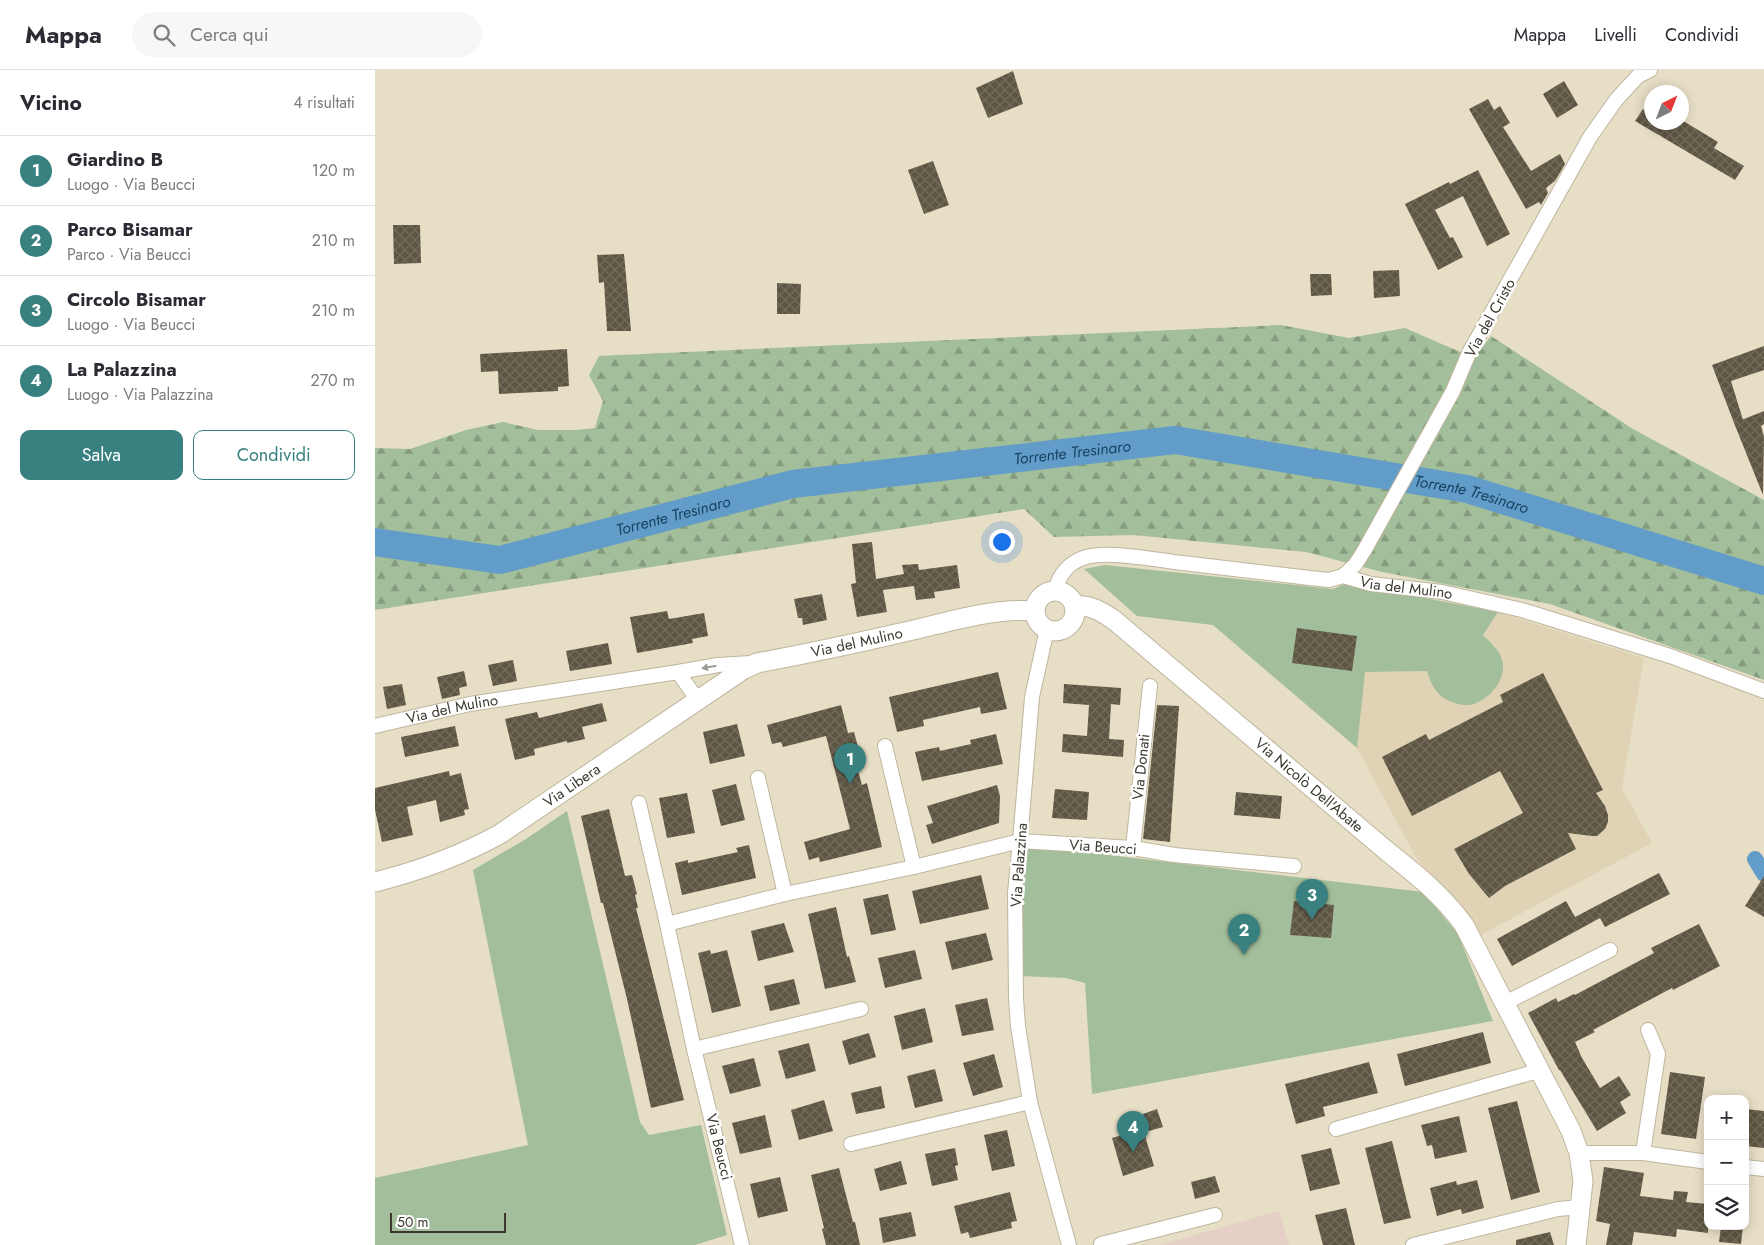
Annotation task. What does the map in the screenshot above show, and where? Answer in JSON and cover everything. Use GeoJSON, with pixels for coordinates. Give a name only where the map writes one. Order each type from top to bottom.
{"type":"FeatureCollection","features":[{"type":"Feature","properties":{"kind":"street","name":"Via del Cristo"},"geometry":{"type":"LineString","coordinates":[[1343,576],[1355,565],[1364,551],[1453,391],[1469,353],[1590,137],[1616,100],[1638,76],[1650,70]]}},
{"type":"Feature","properties":{"kind":"street","name":"Via del Mulino"},"geometry":{"type":"LineString","coordinates":[[1055,591],[1058,580],[1071,564],[1085,557],[1102,556],[1140,558],[1329,580],[1343,576],[1371,584],[1442,592],[1522,610],[1670,656],[1764,691]]}},
{"type":"Feature","properties":{"kind":"street"},"geometry":{"type":"LineString","coordinates":[[1055,591],[1065,594],[1073,601],[1075,606],[1075,613],[1070,624],[1059,630],[1047,629],[1040,623],[1035,611],[1036,605],[1043,595],[1055,591]]}},
{"type":"Feature","properties":{"kind":"street","name":"Via Nicolò Dell'Abate"},"geometry":{"type":"LineString","coordinates":[[1075,606],[1090,607],[1101,611],[1114,620],[1425,881],[1448,904],[1464,925],[1571,1131],[1579,1153],[1583,1181],[1576,1245]]}},
{"type":"Feature","properties":{"kind":"street","name":"Via del Mulino"},"geometry":{"type":"LineString","coordinates":[[375,726],[470,704],[718,665],[757,663],[899,634],[963,618],[1016,610],[1035,611]]}},
{"type":"Feature","properties":{"kind":"street","name":"Via Palazzina"},"geometry":{"type":"LineString","coordinates":[[1047,629],[1032,697],[1015,893],[1016,999],[1030,1102],[1069,1245]]}},
{"type":"Feature","properties":{"kind":"street","name":"Via Libera"},"geometry":{"type":"LineString","coordinates":[[375,882],[424,868],[467,852],[500,834],[757,663]]}},
{"type":"Feature","properties":{"kind":"street"},"geometry":{"type":"LineString","coordinates":[[678,672],[699,702]]}},
{"type":"Feature","properties":{"kind":"street","name":"Via Donati"},"geometry":{"type":"LineString","coordinates":[[1133,848],[1149,686]]}},
{"type":"Feature","properties":{"kind":"street"},"geometry":{"type":"LineString","coordinates":[[885,746],[914,867]]}},
{"type":"Feature","properties":{"kind":"street"},"geometry":{"type":"LineString","coordinates":[[757,778],[785,894]]}},
{"type":"Feature","properties":{"kind":"street","name":"Via Beucci"},"geometry":{"type":"LineString","coordinates":[[639,803],[694,1049],[742,1245]]}},
{"type":"Feature","properties":{"kind":"street","name":"Via Beucci"},"geometry":{"type":"LineString","coordinates":[[667,924],[785,894],[914,867],[1020,841],[1133,848],[1173,855],[1294,866]]}},
{"type":"Feature","properties":{"kind":"street"},"geometry":{"type":"LineString","coordinates":[[1505,1003],[1610,950]]}},
{"type":"Feature","properties":{"kind":"street"},"geometry":{"type":"LineString","coordinates":[[694,1049],[861,1009]]}},
{"type":"Feature","properties":{"kind":"street"},"geometry":{"type":"LineString","coordinates":[[1643,1153],[1658,1054],[1648,1030]]}},
{"type":"Feature","properties":{"kind":"street"},"geometry":{"type":"LineString","coordinates":[[1335,1129],[1541,1070]]}},
{"type":"Feature","properties":{"kind":"street"},"geometry":{"type":"LineString","coordinates":[[851,1144],[1030,1102]]}},
{"type":"Feature","properties":{"kind":"street"},"geometry":{"type":"LineString","coordinates":[[1579,1153],[1643,1153],[1704,1161]]}},
{"type":"Feature","properties":{"kind":"street"},"geometry":{"type":"LineString","coordinates":[[1749,1167],[1764,1169]]}},
{"type":"Feature","properties":{"kind":"street"},"geometry":{"type":"LineString","coordinates":[[1413,1245],[1558,1209],[1581,1207]]}},
{"type":"Feature","properties":{"kind":"street"},"geometry":{"type":"LineString","coordinates":[[1100,1245],[1215,1214]]}},
{"type":"Feature","properties":{"kind":"shaded area"},"geometry":{"type":"Polygon","coordinates":[[[1498,612],[1644,658],[1622,788],[1652,843],[1479,936],[1415,856],[1357,748],[1364,672],[1427,671],[1432,684],[1467,706],[1478,702],[1495,689],[1497,648],[1483,635],[1498,612]]]}},
{"type":"Feature","properties":{"kind":"shaded area"},"geometry":{"type":"Polygon","coordinates":[[[1279,1211],[1289,1245],[1160,1245],[1279,1211]]]}},
{"type":"Feature","properties":{"kind":"green space"},"geometry":{"type":"Polygon","coordinates":[[[1281,325],[1349,338],[1405,328],[1474,358],[1491,336],[1633,429],[1764,500],[1764,680],[1550,604],[1382,572],[1306,552],[1134,535],[1054,537],[1024,509],[375,610],[375,448],[410,449],[466,430],[503,422],[538,430],[595,428],[603,401],[589,375],[599,356],[1281,325]]]}},
{"type":"Feature","properties":{"kind":"green space"},"geometry":{"type":"Polygon","coordinates":[[[1105,565],[1333,589],[1347,583],[1498,612],[1483,635],[1501,656],[1502,675],[1495,688],[1483,699],[1476,703],[1465,705],[1449,701],[1440,695],[1427,671],[1365,672],[1357,748],[1213,625],[1137,616],[1084,569],[1105,565]]]}},
{"type":"Feature","properties":{"kind":"green space"},"geometry":{"type":"Polygon","coordinates":[[[567,811],[640,1122],[649,1135],[701,1125],[727,1235],[695,1245],[375,1245],[375,1178],[528,1145],[473,870],[526,839],[567,811]]]}},
{"type":"Feature","properties":{"kind":"green space"},"geometry":{"type":"Polygon","coordinates":[[[1023,845],[1423,892],[1458,934],[1493,1021],[1092,1094],[1085,983],[1066,978],[1020,976],[1023,845]]]}},
{"type":"Feature","properties":{"kind":"building"},"geometry":{"type":"Polygon","coordinates":[[[1013,71],[1023,104],[988,118],[976,88],[1013,71]]]}},
{"type":"Feature","properties":{"kind":"building"},"geometry":{"type":"Polygon","coordinates":[[[1564,81],[1578,105],[1557,118],[1543,94],[1564,81]]]}},
{"type":"Feature","properties":{"kind":"building"},"geometry":{"type":"Polygon","coordinates":[[[1488,99],[1494,110],[1500,106],[1510,123],[1503,127],[1531,171],[1560,154],[1565,164],[1555,181],[1546,188],[1548,193],[1541,205],[1539,202],[1526,209],[1469,109],[1488,99]]]}},
{"type":"Feature","properties":{"kind":"building"},"geometry":{"type":"Polygon","coordinates":[[[1643,109],[1644,110],[1644,126],[1635,121],[1643,109]]]}},
{"type":"Feature","properties":{"kind":"building"},"geometry":{"type":"Polygon","coordinates":[[[1689,124],[1718,142],[1714,148],[1744,166],[1735,180],[1650,130],[1689,130],[1689,124]]]}},
{"type":"Feature","properties":{"kind":"building"},"geometry":{"type":"Polygon","coordinates":[[[933,161],[949,205],[924,214],[908,170],[933,161]]]}},
{"type":"Feature","properties":{"kind":"building"},"geometry":{"type":"Polygon","coordinates":[[[1478,170],[1510,234],[1487,246],[1463,196],[1435,210],[1450,238],[1453,237],[1463,257],[1438,270],[1405,204],[1478,170]]]}},
{"type":"Feature","properties":{"kind":"building"},"geometry":{"type":"Polygon","coordinates":[[[393,225],[420,225],[421,263],[394,264],[393,225]]]}},
{"type":"Feature","properties":{"kind":"building"},"geometry":{"type":"Polygon","coordinates":[[[624,254],[631,331],[607,331],[604,282],[599,283],[597,255],[624,254]]]}},
{"type":"Feature","properties":{"kind":"building"},"geometry":{"type":"Polygon","coordinates":[[[1399,270],[1400,296],[1374,298],[1373,271],[1399,270]]]}},
{"type":"Feature","properties":{"kind":"building"},"geometry":{"type":"Polygon","coordinates":[[[1310,274],[1331,274],[1332,295],[1311,296],[1310,274]]]}},
{"type":"Feature","properties":{"kind":"building"},"geometry":{"type":"Polygon","coordinates":[[[777,283],[801,284],[800,314],[777,314],[777,283]]]}},
{"type":"Feature","properties":{"kind":"building"},"geometry":{"type":"Polygon","coordinates":[[[1764,346],[1764,370],[1731,381],[1743,420],[1734,423],[1712,365],[1764,346]]]}},
{"type":"Feature","properties":{"kind":"building"},"geometry":{"type":"Polygon","coordinates":[[[567,349],[569,386],[558,387],[558,391],[499,394],[498,371],[481,372],[480,354],[567,349]]]}},
{"type":"Feature","properties":{"kind":"building"},"geometry":{"type":"Polygon","coordinates":[[[1764,411],[1764,424],[1761,426],[1764,437],[1763,495],[1734,423],[1764,411]]]}},
{"type":"Feature","properties":{"kind":"building"},"geometry":{"type":"Polygon","coordinates":[[[872,542],[876,579],[904,574],[902,565],[918,564],[919,570],[957,565],[960,588],[934,592],[935,598],[916,600],[914,586],[883,590],[887,612],[857,617],[851,584],[856,583],[852,544],[872,542]]]}},
{"type":"Feature","properties":{"kind":"building"},"geometry":{"type":"Polygon","coordinates":[[[822,594],[827,620],[803,625],[802,618],[798,618],[794,599],[822,594]]]}},
{"type":"Feature","properties":{"kind":"building"},"geometry":{"type":"Polygon","coordinates":[[[667,611],[669,619],[704,613],[708,636],[692,639],[693,643],[637,653],[630,617],[667,611]]]}},
{"type":"Feature","properties":{"kind":"building"},"geometry":{"type":"Polygon","coordinates":[[[1297,628],[1357,636],[1352,671],[1292,663],[1297,628]]]}},
{"type":"Feature","properties":{"kind":"building"},"geometry":{"type":"Polygon","coordinates":[[[608,643],[612,664],[570,671],[566,651],[608,643]]]}},
{"type":"Feature","properties":{"kind":"building"},"geometry":{"type":"Polygon","coordinates":[[[513,660],[517,681],[493,686],[488,665],[513,660]]]}},
{"type":"Feature","properties":{"kind":"building"},"geometry":{"type":"Polygon","coordinates":[[[464,671],[467,686],[459,688],[460,695],[442,699],[437,677],[464,671]]]}},
{"type":"Feature","properties":{"kind":"building"},"geometry":{"type":"Polygon","coordinates":[[[998,672],[1007,709],[981,714],[980,707],[923,720],[924,726],[897,732],[889,697],[998,672]]]}},
{"type":"Feature","properties":{"kind":"building"},"geometry":{"type":"Polygon","coordinates":[[[1543,673],[1603,790],[1596,793],[1605,806],[1608,822],[1605,829],[1597,836],[1568,833],[1576,849],[1505,886],[1489,898],[1469,874],[1454,849],[1523,813],[1500,771],[1412,816],[1382,757],[1426,734],[1429,740],[1503,702],[1500,695],[1543,673]]]}},
{"type":"Feature","properties":{"kind":"building"},"geometry":{"type":"Polygon","coordinates":[[[402,684],[406,705],[387,709],[383,687],[402,684]]]}},
{"type":"Feature","properties":{"kind":"building"},"geometry":{"type":"Polygon","coordinates":[[[1064,684],[1121,688],[1120,705],[1111,704],[1109,739],[1124,740],[1123,757],[1062,752],[1063,734],[1087,736],[1089,705],[1063,703],[1064,684]]]}},
{"type":"Feature","properties":{"kind":"building"},"geometry":{"type":"Polygon","coordinates":[[[602,703],[607,721],[582,727],[585,739],[567,743],[567,741],[534,749],[535,755],[515,760],[505,719],[537,712],[539,718],[602,703]]]}},
{"type":"Feature","properties":{"kind":"building"},"geometry":{"type":"Polygon","coordinates":[[[841,705],[848,733],[854,732],[861,758],[855,760],[862,785],[867,783],[882,847],[820,862],[819,857],[809,860],[804,842],[850,829],[826,736],[783,747],[781,742],[772,744],[767,725],[841,705]]]}},
{"type":"Feature","properties":{"kind":"building"},"geometry":{"type":"Polygon","coordinates":[[[1157,705],[1179,706],[1170,842],[1143,839],[1157,705]]]}},
{"type":"Feature","properties":{"kind":"building"},"geometry":{"type":"Polygon","coordinates":[[[737,724],[745,756],[710,764],[703,732],[737,724]]]}},
{"type":"Feature","properties":{"kind":"building"},"geometry":{"type":"Polygon","coordinates":[[[455,726],[459,746],[405,757],[401,737],[455,726]]]}},
{"type":"Feature","properties":{"kind":"building"},"geometry":{"type":"Polygon","coordinates":[[[996,734],[1003,764],[922,781],[915,752],[939,747],[940,751],[971,744],[970,740],[996,734]]]}},
{"type":"Feature","properties":{"kind":"building"},"geometry":{"type":"Polygon","coordinates":[[[449,771],[450,776],[461,773],[469,809],[464,810],[465,815],[440,822],[436,800],[407,807],[413,835],[382,842],[375,810],[375,788],[449,771]]]}},
{"type":"Feature","properties":{"kind":"building"},"geometry":{"type":"Polygon","coordinates":[[[736,784],[745,820],[721,826],[712,790],[736,784]]]}},
{"type":"Feature","properties":{"kind":"building"},"geometry":{"type":"Polygon","coordinates":[[[997,785],[1000,796],[999,823],[932,844],[926,825],[933,823],[927,806],[997,785]]]}},
{"type":"Feature","properties":{"kind":"building"},"geometry":{"type":"Polygon","coordinates":[[[1055,789],[1089,792],[1087,820],[1052,818],[1055,789]]]}},
{"type":"Feature","properties":{"kind":"building"},"geometry":{"type":"Polygon","coordinates":[[[1236,792],[1282,796],[1280,819],[1234,815],[1236,792]]]}},
{"type":"Feature","properties":{"kind":"building"},"geometry":{"type":"Polygon","coordinates":[[[687,793],[695,833],[667,838],[659,798],[687,793]]]}},
{"type":"Feature","properties":{"kind":"building"},"geometry":{"type":"Polygon","coordinates":[[[609,809],[625,876],[632,875],[637,894],[635,895],[638,908],[636,908],[684,1100],[651,1108],[627,999],[603,903],[601,903],[581,816],[609,809]]]}},
{"type":"Feature","properties":{"kind":"building"},"geometry":{"type":"Polygon","coordinates":[[[749,845],[756,878],[682,895],[675,863],[688,860],[688,863],[738,852],[736,848],[749,845]]]}},
{"type":"Feature","properties":{"kind":"building"},"geometry":{"type":"Polygon","coordinates":[[[1659,873],[1670,894],[1605,927],[1600,918],[1512,966],[1497,939],[1566,901],[1575,917],[1659,873]]]}},
{"type":"Feature","properties":{"kind":"building"},"geometry":{"type":"Polygon","coordinates":[[[981,875],[989,909],[920,924],[912,891],[981,875]]]}},
{"type":"Feature","properties":{"kind":"building"},"geometry":{"type":"Polygon","coordinates":[[[1764,876],[1764,917],[1745,906],[1764,876]]]}},
{"type":"Feature","properties":{"kind":"building"},"geometry":{"type":"Polygon","coordinates":[[[888,894],[896,930],[871,935],[863,899],[888,894]]]}},
{"type":"Feature","properties":{"kind":"building"},"geometry":{"type":"Polygon","coordinates":[[[1294,901],[1334,905],[1331,938],[1290,935],[1294,901]]]}},
{"type":"Feature","properties":{"kind":"building"},"geometry":{"type":"Polygon","coordinates":[[[836,907],[847,957],[849,956],[856,982],[825,989],[808,914],[836,907]]]}},
{"type":"Feature","properties":{"kind":"building"},"geometry":{"type":"Polygon","coordinates":[[[784,923],[794,952],[758,961],[751,931],[784,923]]]}},
{"type":"Feature","properties":{"kind":"building"},"geometry":{"type":"Polygon","coordinates":[[[1699,924],[1720,966],[1673,990],[1672,988],[1593,1030],[1595,1032],[1575,1042],[1600,1088],[1619,1076],[1631,1095],[1620,1102],[1626,1113],[1597,1131],[1559,1070],[1528,1013],[1556,998],[1558,1002],[1575,995],[1654,953],[1651,948],[1699,924]]]}},
{"type":"Feature","properties":{"kind":"building"},"geometry":{"type":"Polygon","coordinates":[[[986,933],[993,960],[952,970],[945,942],[986,933]]]}},
{"type":"Feature","properties":{"kind":"building"},"geometry":{"type":"Polygon","coordinates":[[[710,950],[711,954],[727,950],[741,1006],[712,1013],[698,953],[710,950]]]}},
{"type":"Feature","properties":{"kind":"building"},"geometry":{"type":"Polygon","coordinates":[[[915,950],[922,979],[885,988],[878,958],[915,950]]]}},
{"type":"Feature","properties":{"kind":"building"},"geometry":{"type":"Polygon","coordinates":[[[794,979],[800,1004],[770,1011],[764,986],[794,979]]]}},
{"type":"Feature","properties":{"kind":"building"},"geometry":{"type":"Polygon","coordinates":[[[987,998],[994,1030],[962,1036],[955,1005],[987,998]]]}},
{"type":"Feature","properties":{"kind":"building"},"geometry":{"type":"Polygon","coordinates":[[[925,1008],[933,1042],[902,1050],[894,1016],[925,1008]]]}},
{"type":"Feature","properties":{"kind":"building"},"geometry":{"type":"Polygon","coordinates":[[[1483,1032],[1491,1063],[1405,1086],[1397,1054],[1483,1032]]]}},
{"type":"Feature","properties":{"kind":"building"},"geometry":{"type":"Polygon","coordinates":[[[869,1033],[876,1057],[849,1065],[842,1041],[869,1033]]]}},
{"type":"Feature","properties":{"kind":"building"},"geometry":{"type":"Polygon","coordinates":[[[809,1043],[816,1071],[786,1079],[778,1051],[809,1043]]]}},
{"type":"Feature","properties":{"kind":"building"},"geometry":{"type":"Polygon","coordinates":[[[994,1054],[1003,1087],[973,1096],[963,1063],[994,1054]]]}},
{"type":"Feature","properties":{"kind":"building"},"geometry":{"type":"Polygon","coordinates":[[[754,1058],[761,1086],[730,1094],[722,1066],[754,1058]]]}},
{"type":"Feature","properties":{"kind":"building"},"geometry":{"type":"Polygon","coordinates":[[[1369,1062],[1378,1093],[1323,1107],[1325,1116],[1296,1124],[1285,1084],[1369,1062]]]}},
{"type":"Feature","properties":{"kind":"building"},"geometry":{"type":"Polygon","coordinates":[[[935,1069],[943,1101],[915,1108],[907,1076],[935,1069]]]}},
{"type":"Feature","properties":{"kind":"building"},"geometry":{"type":"Polygon","coordinates":[[[1670,1072],[1705,1077],[1696,1139],[1661,1134],[1670,1072]]]}},
{"type":"Feature","properties":{"kind":"building"},"geometry":{"type":"Polygon","coordinates":[[[881,1086],[885,1108],[856,1114],[851,1093],[881,1086]]]}},
{"type":"Feature","properties":{"kind":"building"},"geometry":{"type":"Polygon","coordinates":[[[824,1100],[833,1131],[799,1140],[791,1110],[824,1100]]]}},
{"type":"Feature","properties":{"kind":"building"},"geometry":{"type":"Polygon","coordinates":[[[1517,1101],[1540,1192],[1511,1200],[1488,1108],[1517,1101]]]}},
{"type":"Feature","properties":{"kind":"building"},"geometry":{"type":"Polygon","coordinates":[[[1157,1109],[1163,1127],[1149,1131],[1143,1114],[1157,1109]]]}},
{"type":"Feature","properties":{"kind":"building"},"geometry":{"type":"Polygon","coordinates":[[[1749,1109],[1764,1111],[1764,1148],[1749,1146],[1749,1109]]]}},
{"type":"Feature","properties":{"kind":"building"},"geometry":{"type":"Polygon","coordinates":[[[765,1115],[772,1147],[740,1154],[732,1123],[765,1115]]]}},
{"type":"Feature","properties":{"kind":"building"},"geometry":{"type":"Polygon","coordinates":[[[1459,1116],[1467,1152],[1435,1159],[1432,1145],[1427,1146],[1421,1125],[1459,1116]]]}},
{"type":"Feature","properties":{"kind":"building"},"geometry":{"type":"Polygon","coordinates":[[[1143,1129],[1154,1166],[1123,1176],[1112,1138],[1143,1129]]]}},
{"type":"Feature","properties":{"kind":"building"},"geometry":{"type":"Polygon","coordinates":[[[1007,1130],[1015,1166],[992,1171],[984,1135],[1007,1130]]]}},
{"type":"Feature","properties":{"kind":"building"},"geometry":{"type":"Polygon","coordinates":[[[1392,1141],[1411,1218],[1384,1224],[1365,1148],[1392,1141]]]}},
{"type":"Feature","properties":{"kind":"building"},"geometry":{"type":"Polygon","coordinates":[[[955,1148],[958,1165],[955,1166],[958,1180],[932,1186],[925,1154],[955,1148]]]}},
{"type":"Feature","properties":{"kind":"building"},"geometry":{"type":"Polygon","coordinates":[[[1331,1148],[1340,1184],[1310,1191],[1301,1155],[1331,1148]]]}},
{"type":"Feature","properties":{"kind":"building"},"geometry":{"type":"Polygon","coordinates":[[[901,1161],[907,1184],[880,1191],[874,1169],[901,1161]]]}},
{"type":"Feature","properties":{"kind":"building"},"geometry":{"type":"Polygon","coordinates":[[[1604,1167],[1644,1173],[1640,1196],[1673,1200],[1674,1191],[1688,1192],[1686,1202],[1704,1204],[1704,1230],[1708,1230],[1708,1233],[1677,1229],[1676,1237],[1634,1232],[1632,1245],[1606,1245],[1610,1224],[1596,1221],[1604,1167]]]}},
{"type":"Feature","properties":{"kind":"building"},"geometry":{"type":"Polygon","coordinates":[[[839,1168],[860,1245],[826,1245],[822,1229],[824,1228],[811,1175],[839,1168]]]}},
{"type":"Feature","properties":{"kind":"building"},"geometry":{"type":"Polygon","coordinates":[[[1215,1176],[1220,1192],[1195,1199],[1191,1182],[1215,1176]]]}},
{"type":"Feature","properties":{"kind":"building"},"geometry":{"type":"Polygon","coordinates":[[[780,1177],[788,1211],[758,1218],[750,1184],[780,1177]]]}},
{"type":"Feature","properties":{"kind":"building"},"geometry":{"type":"Polygon","coordinates":[[[1477,1180],[1484,1208],[1462,1214],[1461,1209],[1437,1216],[1430,1188],[1456,1181],[1457,1185],[1477,1180]]]}},
{"type":"Feature","properties":{"kind":"building"},"geometry":{"type":"Polygon","coordinates":[[[1010,1192],[1017,1221],[1011,1222],[1012,1228],[970,1238],[968,1232],[961,1234],[954,1206],[1010,1192]]]}},
{"type":"Feature","properties":{"kind":"building"},"geometry":{"type":"Polygon","coordinates":[[[1346,1208],[1355,1245],[1323,1245],[1315,1215],[1346,1208]]]}},
{"type":"Feature","properties":{"kind":"building"},"geometry":{"type":"Polygon","coordinates":[[[911,1212],[916,1236],[883,1243],[879,1218],[911,1212]]]}},
{"type":"Feature","properties":{"kind":"building"},"geometry":{"type":"Polygon","coordinates":[[[1720,1230],[1743,1230],[1741,1244],[1719,1242],[1720,1230]]]}},
{"type":"Feature","properties":{"kind":"building"},"geometry":{"type":"Polygon","coordinates":[[[1550,1232],[1554,1245],[1516,1245],[1516,1240],[1550,1232]]]}},
{"type":"Feature","properties":{"kind":"waterway","name":"Torrente Tresinaro"},"geometry":{"type":"LineString","coordinates":[[375,542],[500,560],[793,484],[1175,440],[1467,489],[1764,581]]}},
{"type":"Feature","properties":{"kind":"waterway"},"geometry":{"type":"LineString","coordinates":[[1755,859],[1764,874]]}},
{"type":"Feature","properties":{"kind":"place","name":"Giardino B"},"geometry":{"type":"Point","coordinates":[850,784]}},
{"type":"Feature","properties":{"kind":"place","name":"Circolo Bisamar"},"geometry":{"type":"Point","coordinates":[1312,920]}},
{"type":"Feature","properties":{"kind":"place","name":"Parco Bisamar"},"geometry":{"type":"Point","coordinates":[1244,955]}},
{"type":"Feature","properties":{"kind":"place","name":"La Palazzina"},"geometry":{"type":"Point","coordinates":[1133,1152]}}]}
